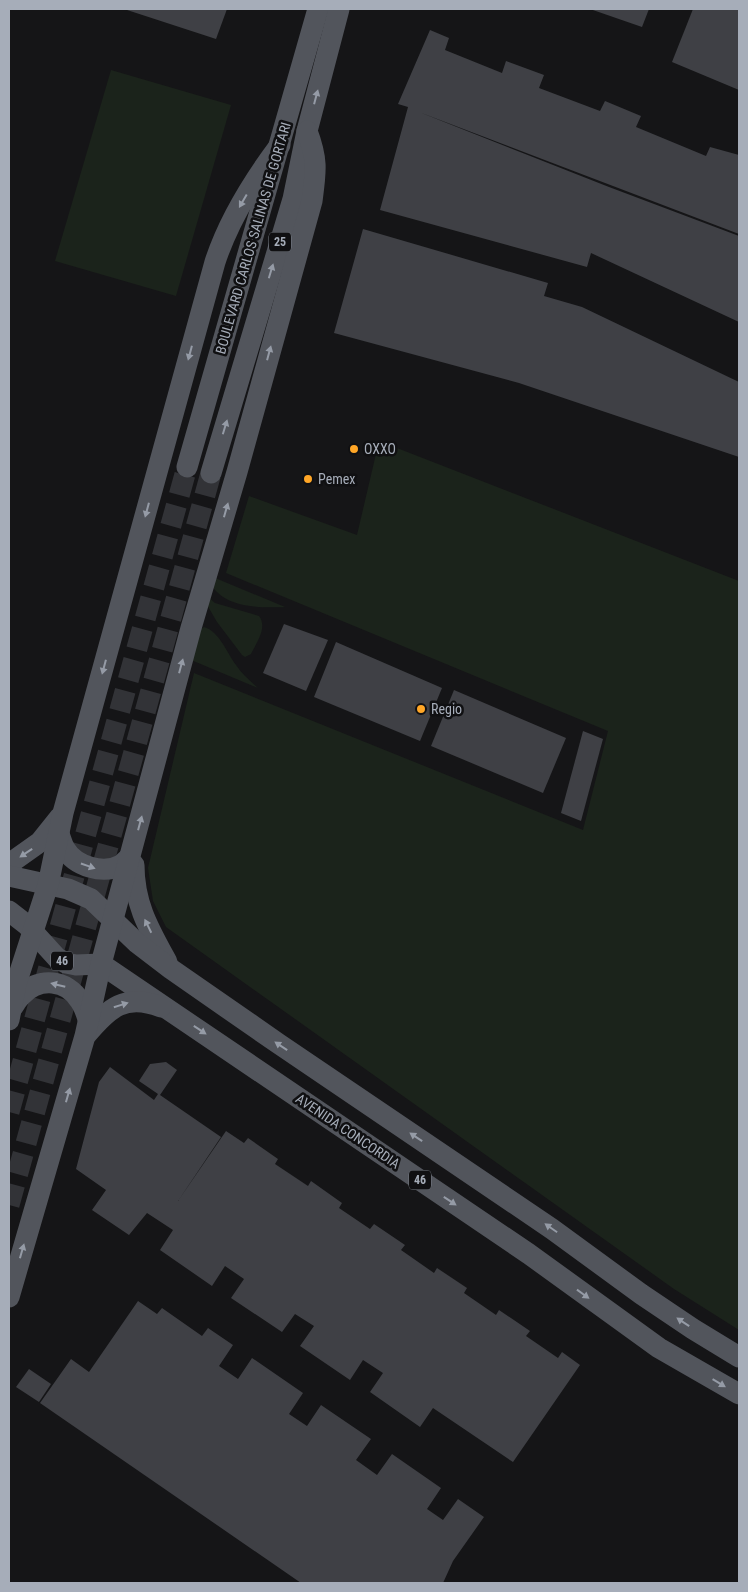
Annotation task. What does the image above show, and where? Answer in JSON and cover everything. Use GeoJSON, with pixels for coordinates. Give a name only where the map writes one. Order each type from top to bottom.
{"type":"FeatureCollection","features":[{"type":"Feature","properties":{"kind":"main road","name":"BOULEVARD CARLOS SALINAS DE GORTARI"},"geometry":{"type":"LineString","coordinates":[[188,467],[318,9]]}},
{"type":"Feature","properties":{"kind":"main road","name":"BOULEVARD CARLOS SALINAS DE GORTARI"},"geometry":{"type":"LineString","coordinates":[[211,473],[293,198],[307,131],[339,9]]}},
{"type":"Feature","properties":{"kind":"main road"},"geometry":{"type":"LineString","coordinates":[[9,1298],[87,1028],[101,964],[114,921],[190,628],[237,472],[312,201],[316,160],[307,131]]}},
{"type":"Feature","properties":{"kind":"main road"},"geometry":{"type":"LineString","coordinates":[[10,1014],[16,984],[48,884],[63,813],[219,249],[228,227],[260,171],[280,145]]}},
{"type":"Feature","properties":{"kind":"main road"},"geometry":{"type":"LineString","coordinates":[[9,864],[40,842],[63,813]]}},
{"type":"Feature","properties":{"kind":"main road"},"geometry":{"type":"LineString","coordinates":[[59,834],[69,854],[85,866],[109,869],[121,864],[132,851]]}},
{"type":"Feature","properties":{"kind":"main road"},"geometry":{"type":"LineString","coordinates":[[132,851],[134,880],[140,908],[171,969]]}},
{"type":"Feature","properties":{"kind":"main road","name":"46"},"geometry":{"type":"LineString","coordinates":[[9,876],[48,884],[79,893],[91,899],[138,944],[171,969],[552,1229],[649,1299],[739,1357]]}},
{"type":"Feature","properties":{"kind":"main road","name":"46"},"geometry":{"type":"LineString","coordinates":[[9,911],[27,925],[50,952],[66,963],[76,965],[101,964]]}},
{"type":"Feature","properties":{"kind":"main road"},"geometry":{"type":"LineString","coordinates":[[9,962],[16,984]]}},
{"type":"Feature","properties":{"kind":"main road","name":"AVENIDA CONCORDIA"},"geometry":{"type":"LineString","coordinates":[[101,964],[529,1254],[659,1348],[739,1394]]}},
{"type":"Feature","properties":{"kind":"main road"},"geometry":{"type":"LineString","coordinates":[[10,1014],[22,995],[29,989],[42,982],[55,983],[73,992],[80,1000],[87,1028]]}},
{"type":"Feature","properties":{"kind":"main road"},"geometry":{"type":"LineString","coordinates":[[87,1028],[109,1010],[125,1003],[152,1004],[173,1012]]}},
{"type":"Feature","properties":{"kind":"shaded area"},"geometry":{"type":"Polygon","coordinates":[[[111,70],[231,105],[176,296],[55,261],[111,70]]]}},
{"type":"Feature","properties":{"kind":"shaded area"},"geometry":{"type":"Polygon","coordinates":[[[379,441],[739,581],[739,1330],[674,1289],[166,927],[153,901],[148,868],[194,673],[583,830],[608,731],[226,573],[249,496],[357,535],[379,441]]]}},
{"type":"Feature","properties":{"kind":"shaded area"},"geometry":{"type":"Polygon","coordinates":[[[208,575],[285,607],[249,606],[231,601],[215,590],[208,575]]]}},
{"type":"Feature","properties":{"kind":"shaded area"},"geometry":{"type":"Polygon","coordinates":[[[208,597],[215,603],[259,616],[262,630],[251,654],[245,657],[242,655],[217,622],[206,603],[208,597]]]}},
{"type":"Feature","properties":{"kind":"shaded area"},"geometry":{"type":"Polygon","coordinates":[[[204,627],[214,633],[238,668],[258,688],[184,657],[198,631],[204,627]]]}},
{"type":"Feature","properties":{"kind":"building"},"geometry":{"type":"Polygon","coordinates":[[[124,9],[227,9],[216,39],[124,9]]]}},
{"type":"Feature","properties":{"kind":"building"},"geometry":{"type":"Polygon","coordinates":[[[590,9],[649,9],[642,27],[590,9]]]}},
{"type":"Feature","properties":{"kind":"building"},"geometry":{"type":"Polygon","coordinates":[[[693,9],[739,9],[739,90],[672,62],[693,9]]]}},
{"type":"Feature","properties":{"kind":"building"},"geometry":{"type":"Polygon","coordinates":[[[430,30],[449,38],[445,50],[502,73],[506,61],[544,75],[539,88],[600,111],[605,101],[641,116],[636,127],[706,156],[710,147],[739,155],[739,234],[419,112],[739,236],[739,322],[591,253],[587,267],[380,210],[408,107],[398,104],[430,30]]]}},
{"type":"Feature","properties":{"kind":"building"},"geometry":{"type":"Polygon","coordinates":[[[363,229],[548,283],[544,296],[582,307],[739,382],[739,457],[519,383],[334,333],[363,229]]]}},
{"type":"Feature","properties":{"kind":"building"},"geometry":{"type":"Polygon","coordinates":[[[284,624],[328,640],[306,691],[263,673],[284,624]]]}},
{"type":"Feature","properties":{"kind":"building"},"geometry":{"type":"Polygon","coordinates":[[[336,642],[442,688],[420,741],[314,697],[336,642]]]}},
{"type":"Feature","properties":{"kind":"building"},"geometry":{"type":"Polygon","coordinates":[[[454,690],[566,738],[543,793],[431,746],[454,690]]]}},
{"type":"Feature","properties":{"kind":"building"},"geometry":{"type":"Polygon","coordinates":[[[583,731],[603,739],[581,821],[561,813],[583,731]]]}},
{"type":"Feature","properties":{"kind":"building"},"geometry":{"type":"Polygon","coordinates":[[[166,1062],[177,1070],[160,1095],[221,1137],[178,1201],[226,1131],[244,1143],[248,1138],[278,1159],[275,1164],[308,1186],[311,1181],[342,1203],[339,1208],[370,1229],[374,1224],[405,1245],[401,1250],[434,1273],[437,1268],[467,1288],[464,1293],[496,1315],[499,1310],[530,1331],[526,1336],[558,1358],[562,1352],[580,1365],[513,1462],[433,1408],[420,1427],[370,1392],[383,1373],[363,1360],[350,1380],[300,1346],[314,1326],[295,1314],[282,1332],[231,1298],[244,1279],[225,1266],[212,1286],[160,1250],[173,1230],[147,1213],[129,1235],[92,1210],[106,1190],[76,1169],[99,1082],[110,1067],[154,1100],[158,1094],[139,1081],[150,1064],[166,1062]]]}},
{"type":"Feature","properties":{"kind":"building"},"geometry":{"type":"Polygon","coordinates":[[[138,1301],[157,1314],[162,1308],[202,1336],[208,1328],[233,1345],[219,1366],[238,1379],[252,1358],[303,1393],[289,1414],[307,1426],[321,1405],[371,1439],[356,1460],[377,1475],[392,1454],[441,1488],[427,1509],[443,1520],[458,1499],[484,1517],[453,1561],[443,1583],[301,1583],[40,1403],[71,1359],[89,1372],[138,1301]]]}},
{"type":"Feature","properties":{"kind":"building"},"geometry":{"type":"Polygon","coordinates":[[[29,1369],[51,1384],[39,1402],[16,1387],[29,1369]]]}},
{"type":"Feature","properties":{"kind":"tunnel"},"geometry":{"type":"LineString","coordinates":[[9,1112],[187,467]]}},
{"type":"Feature","properties":{"kind":"tunnel"},"geometry":{"type":"LineString","coordinates":[[9,1205],[211,473]]}},
{"type":"Feature","properties":{"kind":"place","name":"OXXO"},"geometry":{"type":"Point","coordinates":[354,449]}},
{"type":"Feature","properties":{"kind":"place","name":"Pemex"},"geometry":{"type":"Point","coordinates":[308,479]}},
{"type":"Feature","properties":{"kind":"place","name":"Regio"},"geometry":{"type":"Point","coordinates":[421,709]}}]}
